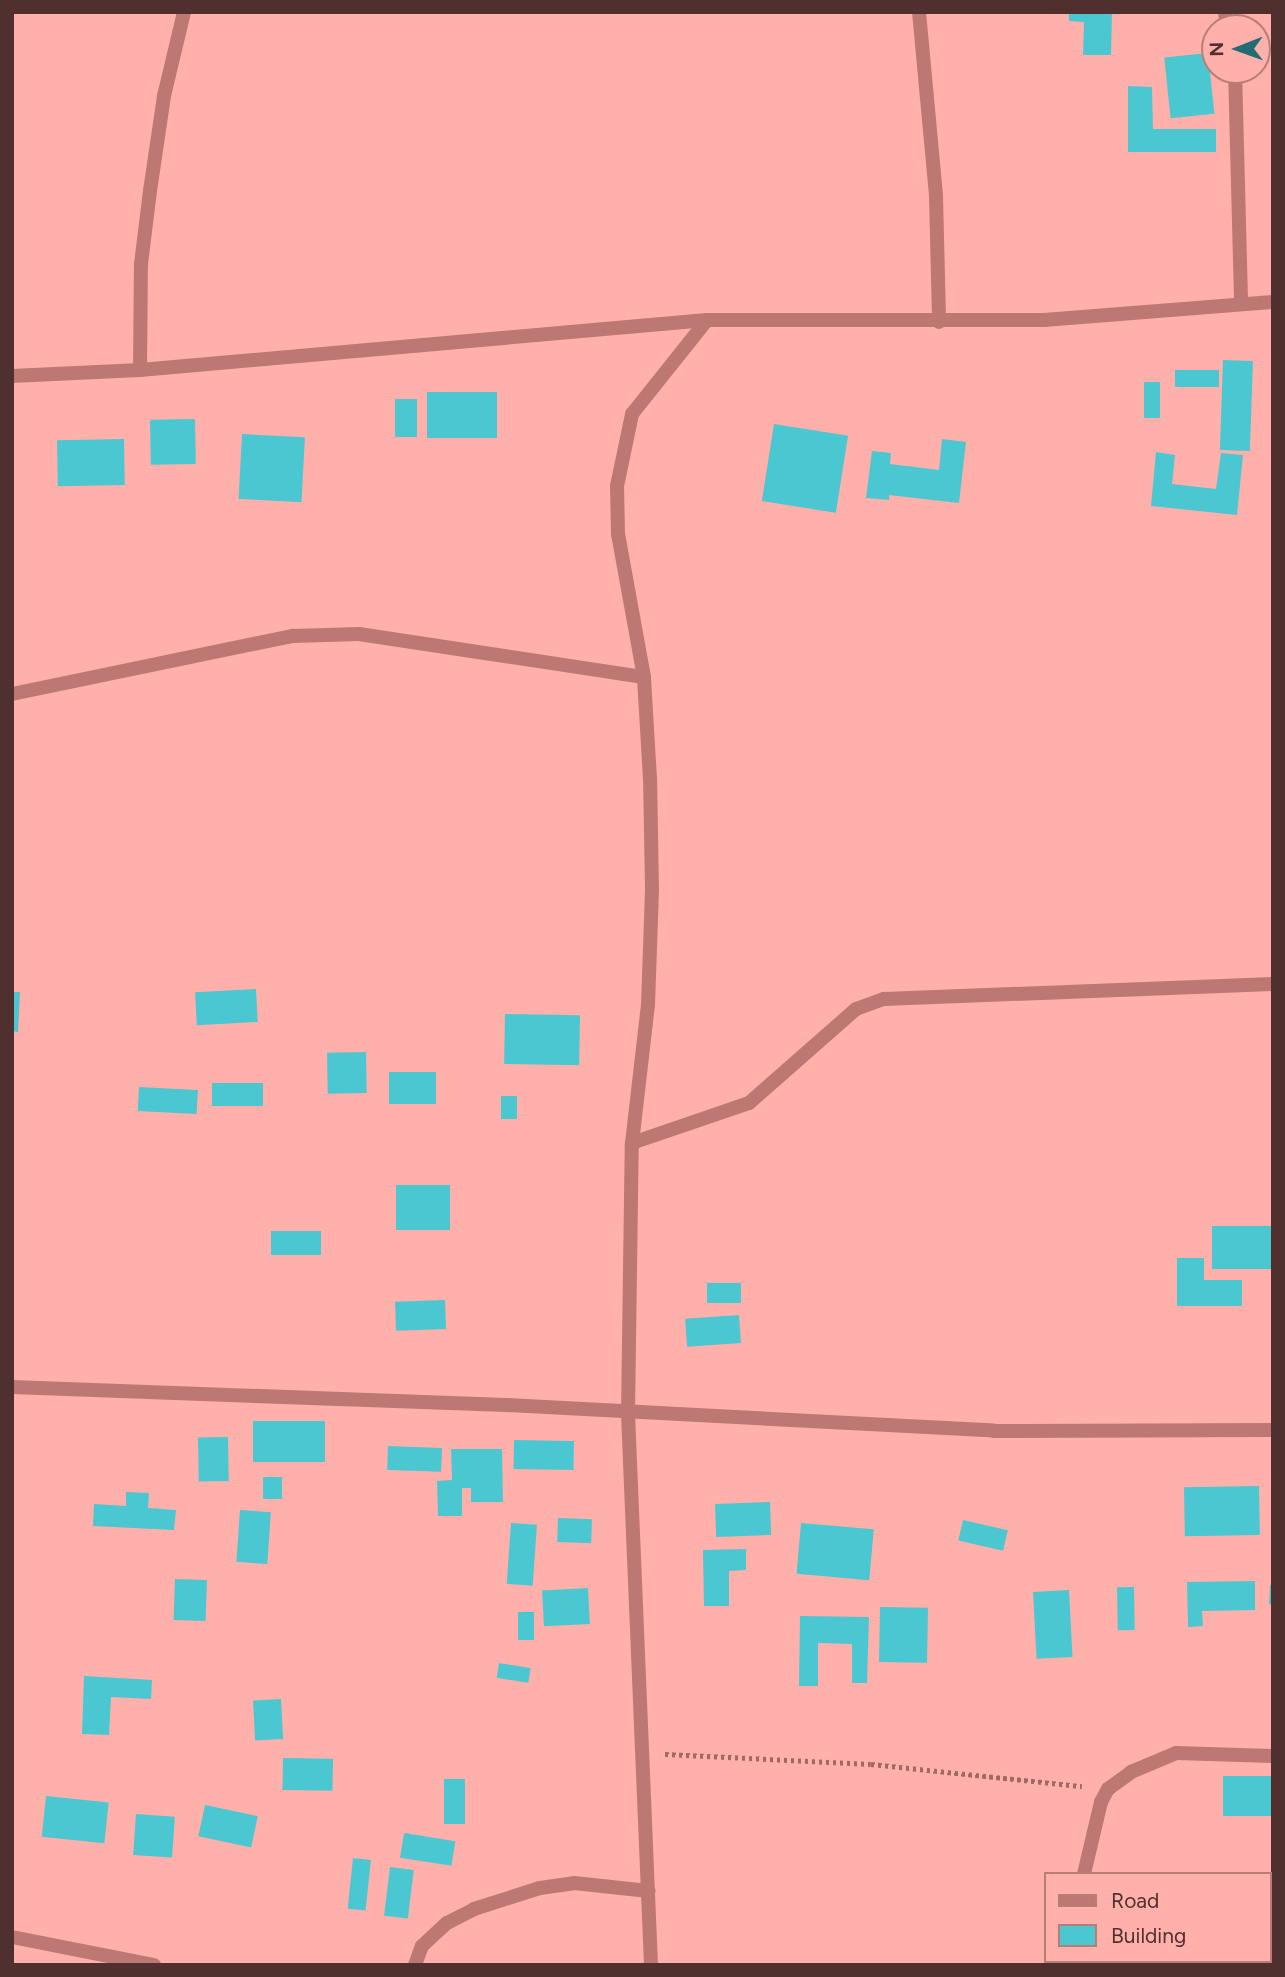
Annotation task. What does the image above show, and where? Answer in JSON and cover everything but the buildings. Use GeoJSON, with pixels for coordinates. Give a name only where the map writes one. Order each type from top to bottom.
{"type":"FeatureCollection","features":[{"type":"Feature","properties":{"kind":"street"},"geometry":{"type":"LineString","coordinates":[[140,370],[141,264],[164,96],[184,12]]}},
{"type":"Feature","properties":{"kind":"street"},"geometry":{"type":"LineString","coordinates":[[919,12],[936,196],[939,322]]}},
{"type":"Feature","properties":{"kind":"street"},"geometry":{"type":"LineString","coordinates":[[1235,84],[1241,303]]}},
{"type":"Feature","properties":{"kind":"street"},"geometry":{"type":"LineString","coordinates":[[12,376],[140,370],[708,320],[1044,320],[1273,302]]}},
{"type":"Feature","properties":{"kind":"street"},"geometry":{"type":"LineString","coordinates":[[651,1965],[628,1413],[632,1143],[648,1005],[652,890],[644,677],[618,534],[617,486],[624,440],[632,414],[708,320]]}},
{"type":"Feature","properties":{"kind":"street"},"geometry":{"type":"LineString","coordinates":[[12,694],[293,636],[346,635],[644,677]]}},
{"type":"Feature","properties":{"kind":"street"},"geometry":{"type":"LineString","coordinates":[[632,1143],[749,1103],[856,1009],[884,999],[1273,984]]}},
{"type":"Feature","properties":{"kind":"street"},"geometry":{"type":"LineString","coordinates":[[12,1387],[506,1405],[994,1431],[1273,1430]]}},
{"type":"Feature","properties":{"kind":"street"},"geometry":{"type":"LineString","coordinates":[[1085,1872],[1108,1789],[1131,1772],[1176,1753],[1273,1756]]}},
{"type":"Feature","properties":{"kind":"street"},"geometry":{"type":"LineString","coordinates":[[415,1965],[422,1946],[447,1923],[514,1896],[574,1883],[649,1891]]}},
{"type":"Feature","properties":{"kind":"street"},"geometry":{"type":"LineString","coordinates":[[12,1937],[154,1965]]}},
{"type":"Feature","properties":{"kind":"path"},"geometry":{"type":"LineString","coordinates":[[643,1753],[870,1764],[1108,1789]]}}]}
